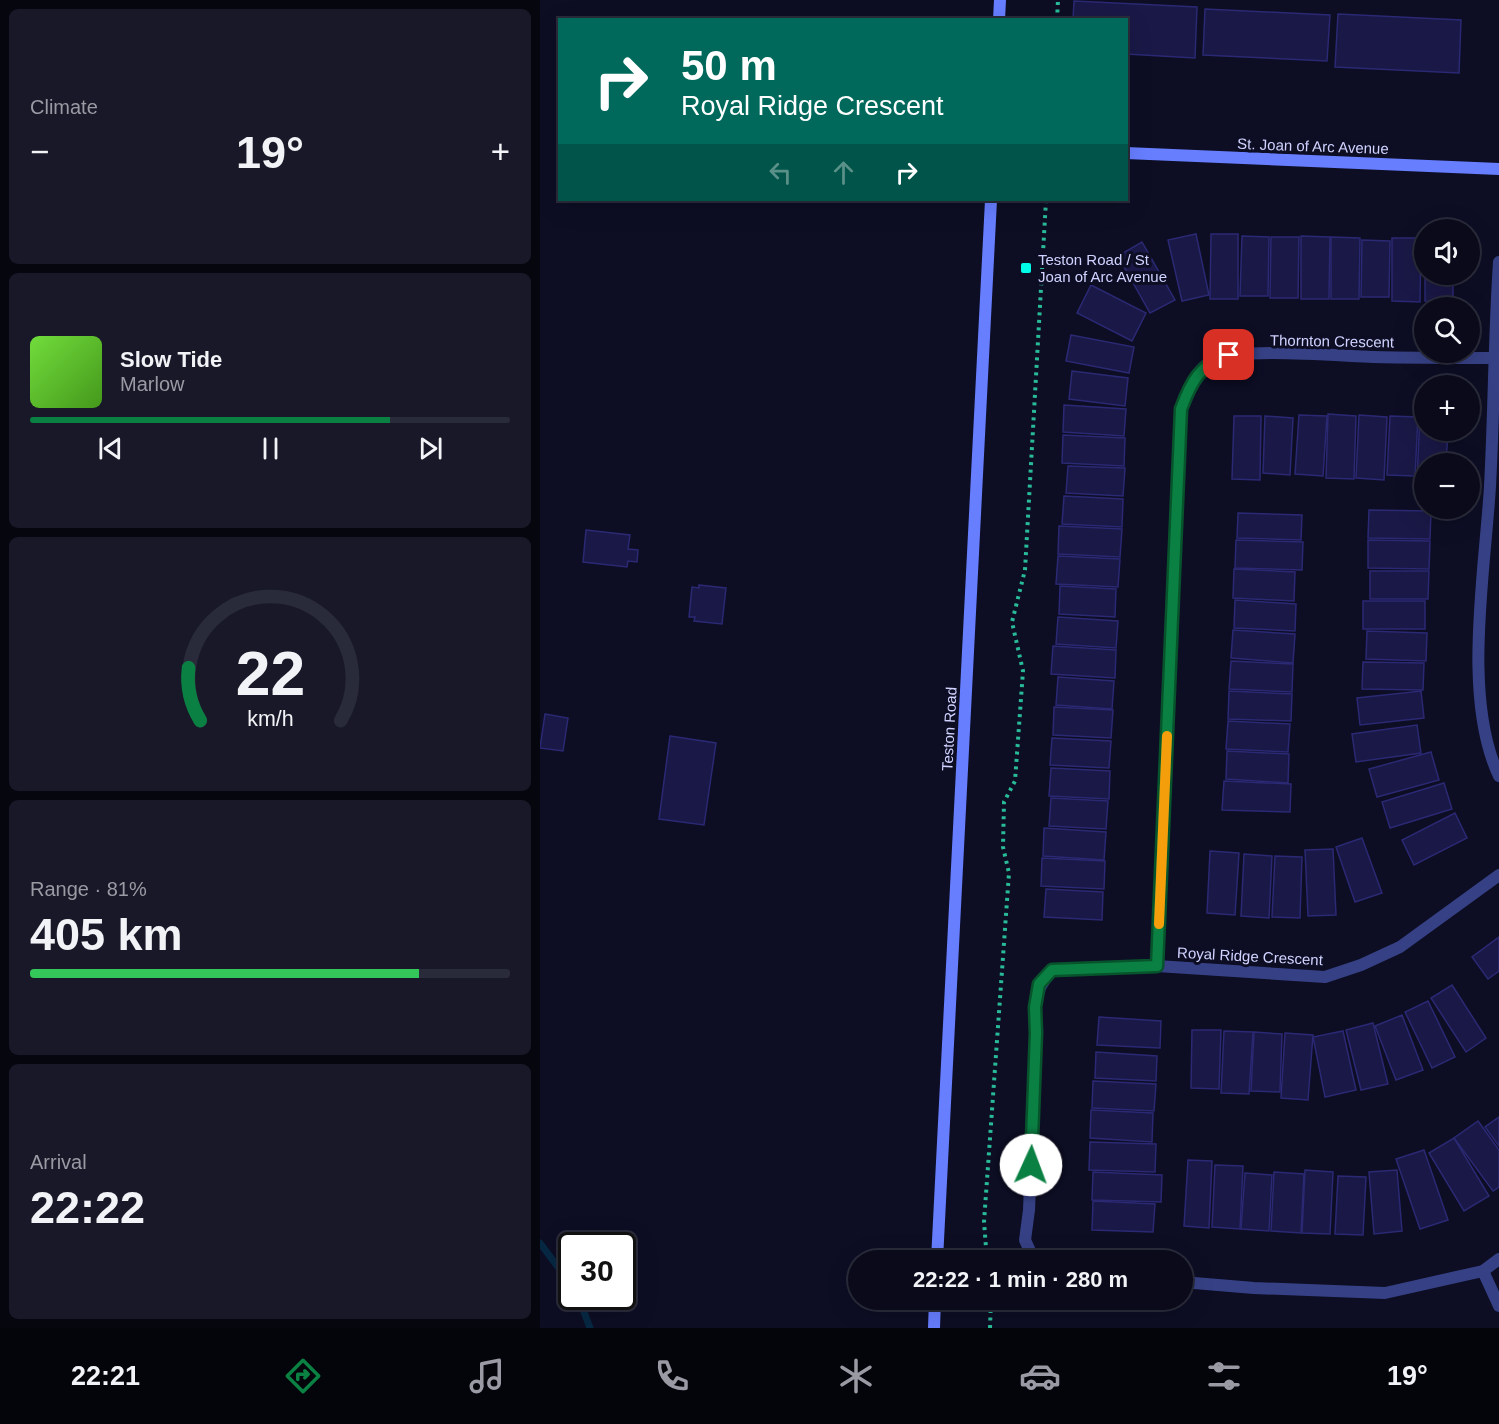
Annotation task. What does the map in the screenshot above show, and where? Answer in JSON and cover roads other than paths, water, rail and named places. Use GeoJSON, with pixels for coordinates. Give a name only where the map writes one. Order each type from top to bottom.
{"type":"FeatureCollection","features":[{"type":"Feature","properties":{"kind":"main road"},"geometry":{"type":"LineString","coordinates":[[999,18],[1000,0]]}},
{"type":"Feature","properties":{"kind":"main road","name":"St. Joan of Arc Avenue"},"geometry":{"type":"LineString","coordinates":[[1128,153],[1499,169]]}},
{"type":"Feature","properties":{"kind":"main road","name":"Teston Road"},"geometry":{"type":"LineString","coordinates":[[938,1250],[991,201]]}},
{"type":"Feature","properties":{"kind":"main road"},"geometry":{"type":"LineString","coordinates":[[934,1328],[935,1310]]}},
{"type":"Feature","properties":{"kind":"street"},"geometry":{"type":"LineString","coordinates":[[1499,262],[1493,358],[1490,486],[1479,643],[1485,742],[1499,776]]}},
{"type":"Feature","properties":{"kind":"street","name":"Thornton Crescent"},"geometry":{"type":"LineString","coordinates":[[1157,966],[1181,409],[1189,387],[1198,372],[1213,360],[1229,355],[1493,358]]}},
{"type":"Feature","properties":{"kind":"street","name":"Royal Ridge Crescent"},"geometry":{"type":"LineString","coordinates":[[1030,1250],[1025,1240],[1029,1209],[1035,1007],[1039,984],[1052,970],[1157,966],[1325,977],[1361,965],[1400,947],[1499,875]]}},
{"type":"Feature","properties":{"kind":"street"},"geometry":{"type":"LineString","coordinates":[[1193,1283],[1254,1288],[1385,1293],[1483,1271],[1499,1259]]}},
{"type":"Feature","properties":{"kind":"street"},"geometry":{"type":"LineString","coordinates":[[1483,1271],[1499,1306]]}},
{"type":"Feature","properties":{"kind":"waterway"},"geometry":{"type":"LineString","coordinates":[[540,1243],[558,1267]]}},
{"type":"Feature","properties":{"kind":"waterway"},"geometry":{"type":"LineString","coordinates":[[583,1310],[590,1328]]}},
{"type":"Feature","properties":{"kind":"place","name":"Teston Road / St Joan of Arc Avenue"},"geometry":{"type":"Point","coordinates":[1026,268]}}]}
